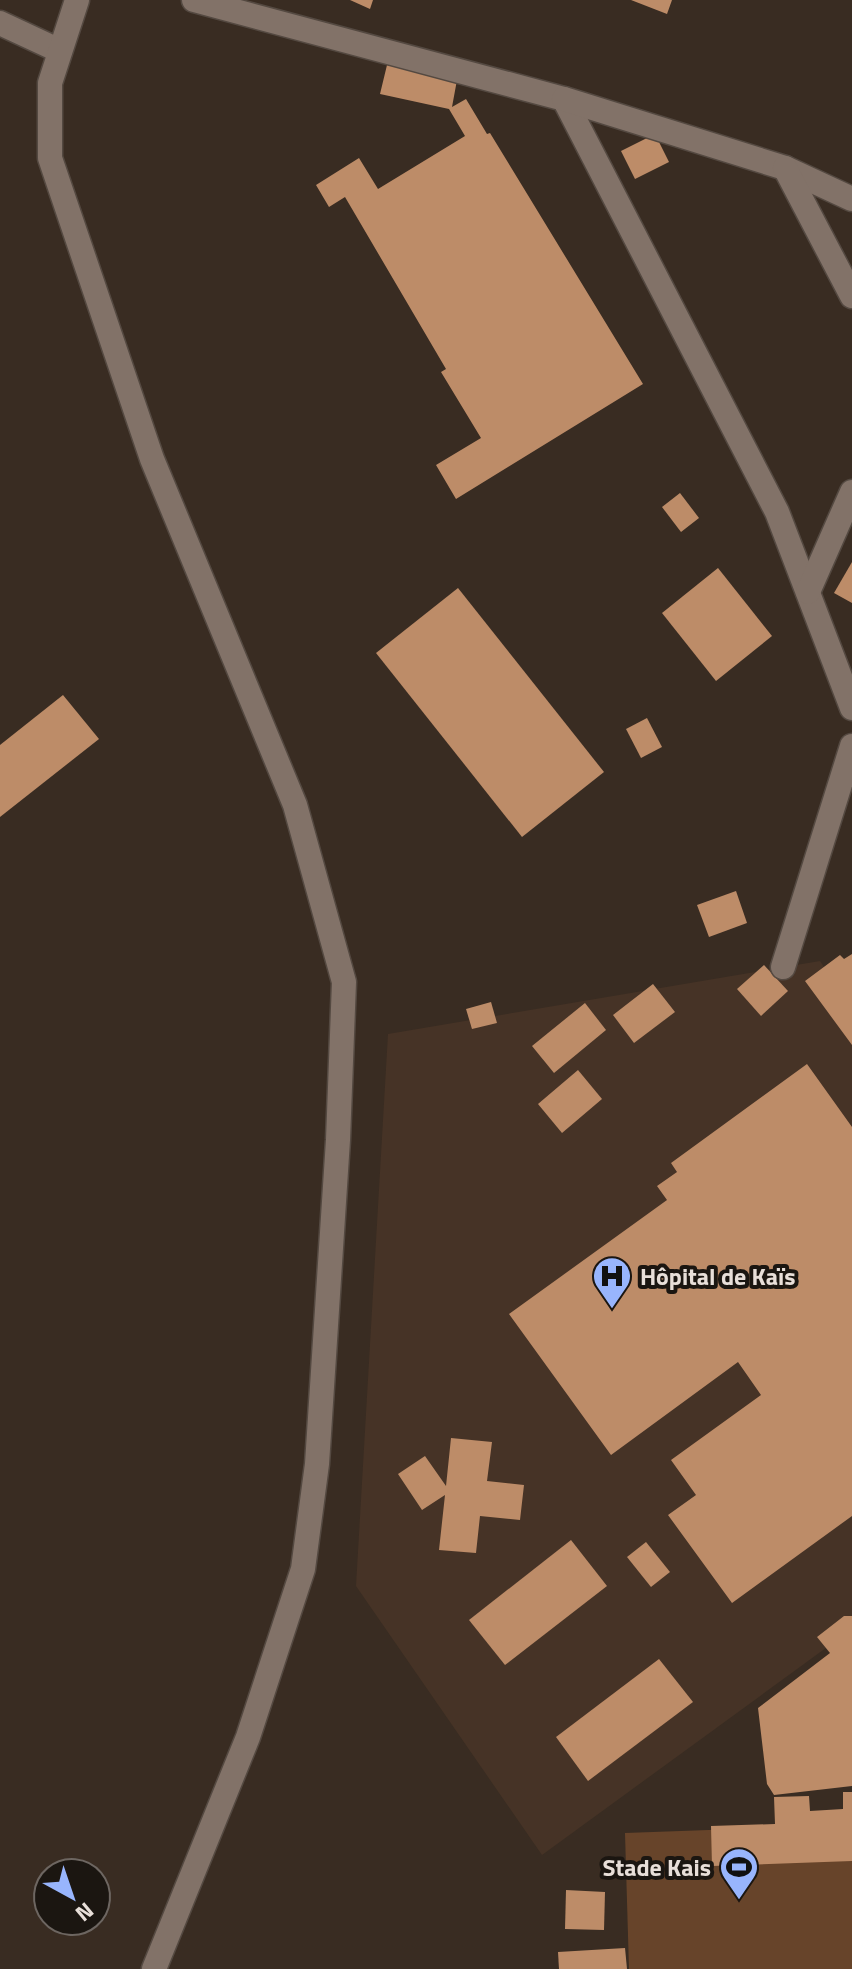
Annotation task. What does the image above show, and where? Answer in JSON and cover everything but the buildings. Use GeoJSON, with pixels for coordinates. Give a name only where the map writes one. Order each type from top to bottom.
{"type":"FeatureCollection","features":[{"type":"Feature","properties":{"kind":"street"},"geometry":{"type":"LineString","coordinates":[[77,0],[50,83],[50,158],[152,459],[295,805],[344,982],[338,1140],[317,1464],[303,1569],[248,1737],[154,1969]]}},
{"type":"Feature","properties":{"kind":"street"},"geometry":{"type":"LineString","coordinates":[[194,0],[564,99],[785,168],[852,199]]}},
{"type":"Feature","properties":{"kind":"street"},"geometry":{"type":"LineString","coordinates":[[0,23],[60,51]]}},
{"type":"Feature","properties":{"kind":"street"},"geometry":{"type":"LineString","coordinates":[[564,99],[777,512],[852,708]]}},
{"type":"Feature","properties":{"kind":"street"},"geometry":{"type":"LineString","coordinates":[[785,168],[852,296]]}},
{"type":"Feature","properties":{"kind":"street"},"geometry":{"type":"LineString","coordinates":[[808,592],[852,492]]}},
{"type":"Feature","properties":{"kind":"street"},"geometry":{"type":"LineString","coordinates":[[783,967],[852,746]]}},
{"type":"Feature","properties":{"kind":"shaded area","name":"Hôpital de Kaïs"},"geometry":{"type":"Polygon","coordinates":[[[820,961],[852,1008],[852,1629],[542,1855],[356,1586],[388,1034],[820,961]]]}},
{"type":"Feature","properties":{"kind":"shaded area","name":"Stade Kais"},"geometry":{"type":"Polygon","coordinates":[[[852,1825],[852,1969],[629,1969],[625,1833],[852,1825]]]}},
{"type":"Feature","properties":{"kind":"place","name":"Hôpital de Kaïs"},"geometry":{"type":"Point","coordinates":[612,1310]}},
{"type":"Feature","properties":{"kind":"place","name":"Stade Kais"},"geometry":{"type":"Point","coordinates":[739,1901]}}]}
